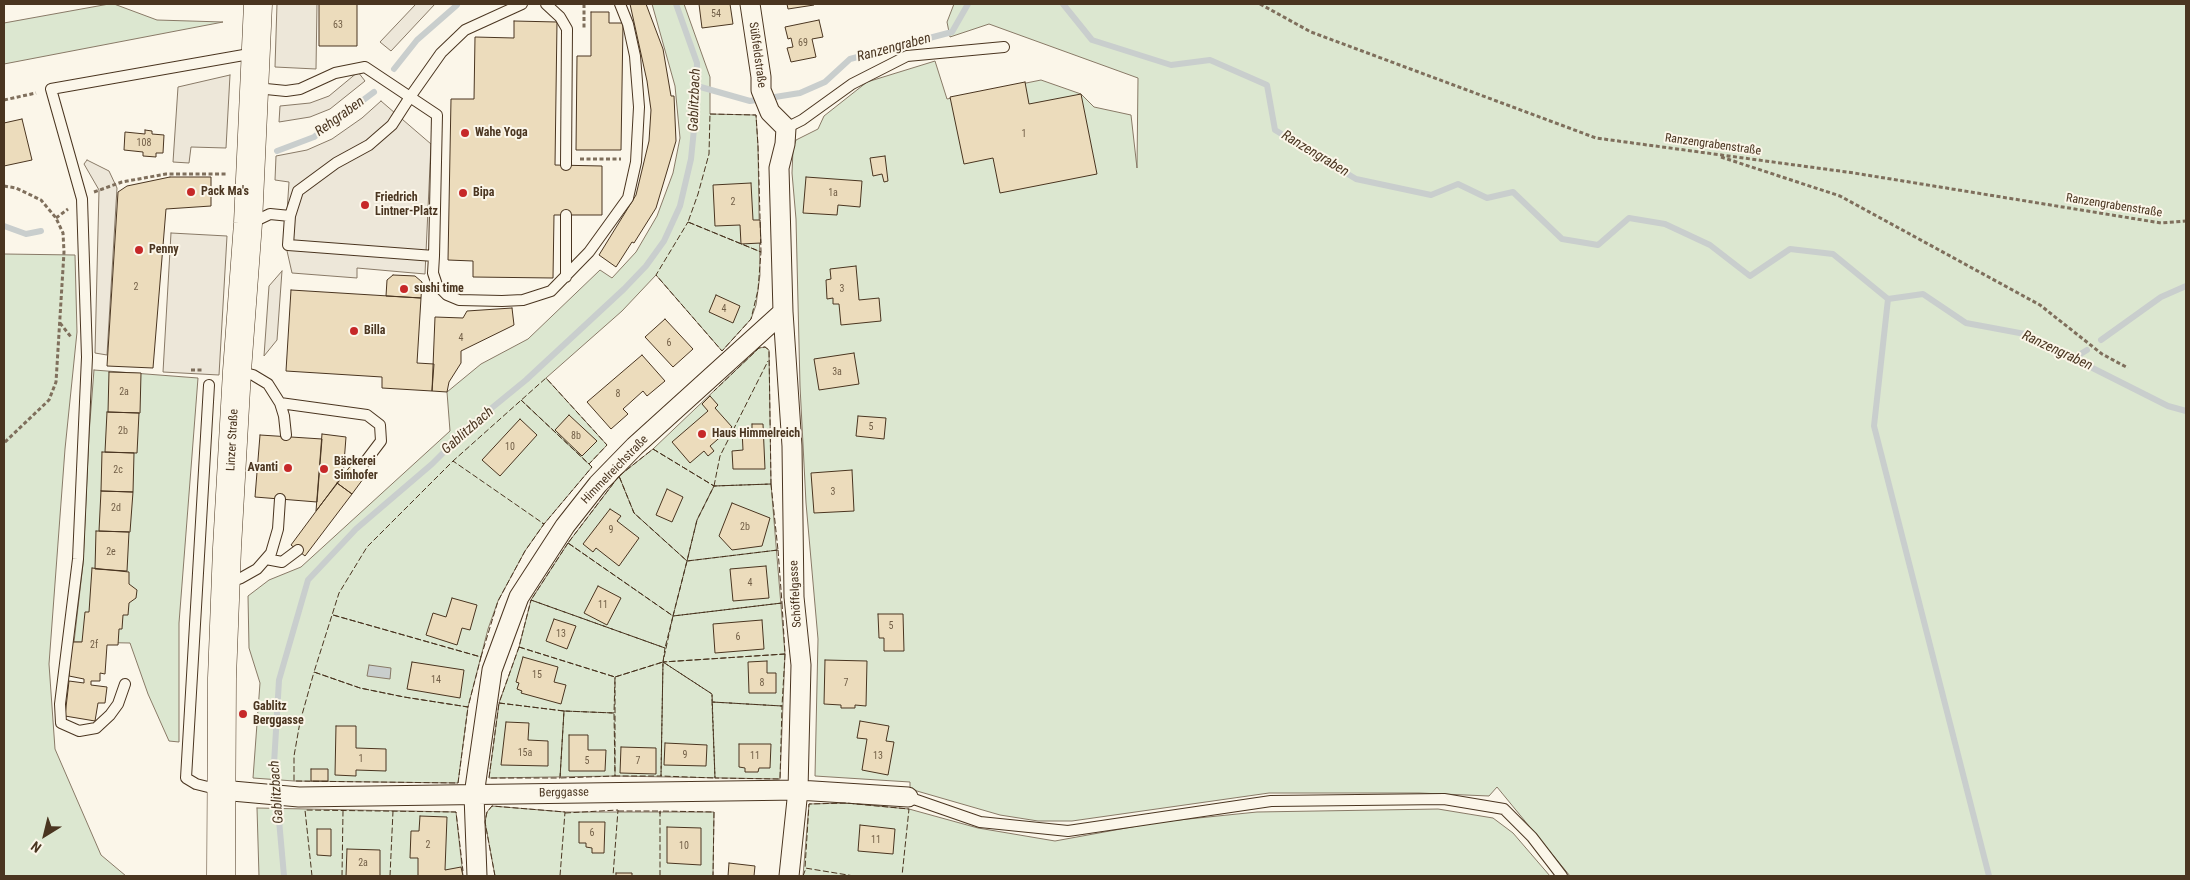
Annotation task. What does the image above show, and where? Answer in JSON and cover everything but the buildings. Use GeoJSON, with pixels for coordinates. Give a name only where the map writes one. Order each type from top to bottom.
{"type":"FeatureCollection","features":[{"type":"Feature","properties":{"kind":"main road","name":"Linzer Straße"},"geometry":{"type":"LineString","coordinates":[[221,876],[226,583],[237,371],[256,88],[258,4]]}},
{"type":"Feature","properties":{"kind":"street","name":"Süßfeldstraße"},"geometry":{"type":"LineString","coordinates":[[750,4],[764,98],[770,112],[786,128]]}},
{"type":"Feature","properties":{"kind":"street"},"geometry":{"type":"LineString","coordinates":[[783,312],[780,168],[786,128]]}},
{"type":"Feature","properties":{"kind":"street","name":"Schöffelgasse"},"geometry":{"type":"LineString","coordinates":[[783,312],[792,446],[794,597],[801,665],[798,790],[789,876]]}},
{"type":"Feature","properties":{"kind":"street","name":"Himmelreichstraße"},"geometry":{"type":"LineString","coordinates":[[477,876],[474,795],[492,670],[519,597],[560,534],[598,484],[635,446],[783,312]]}},
{"type":"Feature","properties":{"kind":"street","name":"Berggasse"},"geometry":{"type":"LineString","coordinates":[[221,790],[299,797],[798,790],[908,797]]}},
{"type":"Feature","properties":{"kind":"lane"},"geometry":{"type":"LineString","coordinates":[[434,256],[288,245],[290,216],[298,191],[336,163],[369,145],[392,125],[441,53],[465,30],[519,4]]}},
{"type":"Feature","properties":{"kind":"lane"},"geometry":{"type":"LineString","coordinates":[[546,4],[560,16],[567,28],[566,162]]}},
{"type":"Feature","properties":{"kind":"lane"},"geometry":{"type":"LineString","coordinates":[[256,88],[286,91],[300,89],[335,73],[364,67],[437,115],[433,273],[437,285],[447,295],[459,300],[523,300],[551,291],[566,278],[589,252],[628,198],[637,159],[639,107],[634,56],[628,24],[620,4]]}},
{"type":"Feature","properties":{"kind":"lane"},"geometry":{"type":"LineString","coordinates":[[786,128],[802,120],[852,84],[907,56],[1004,47]]}},
{"type":"Feature","properties":{"kind":"lane"},"geometry":{"type":"LineString","coordinates":[[125,684],[118,704],[110,715],[96,728],[79,731],[61,723],[60,704],[78,558],[87,357],[82,199],[51,89],[256,53]]}},
{"type":"Feature","properties":{"kind":"lane"},"geometry":{"type":"LineString","coordinates":[[248,224],[270,214],[290,216]]}},
{"type":"Feature","properties":{"kind":"lane"},"geometry":{"type":"LineString","coordinates":[[566,215],[566,278]]}},
{"type":"Feature","properties":{"kind":"lane"},"geometry":{"type":"LineString","coordinates":[[237,371],[253,375],[268,384],[280,404],[284,416],[286,436]]}},
{"type":"Feature","properties":{"kind":"lane"},"geometry":{"type":"LineString","coordinates":[[209,384],[186,778],[196,784],[221,790]]}},
{"type":"Feature","properties":{"kind":"lane"},"geometry":{"type":"LineString","coordinates":[[280,404],[367,415],[380,425],[381,441],[360,470]]}},
{"type":"Feature","properties":{"kind":"lane"},"geometry":{"type":"LineString","coordinates":[[226,583],[241,578],[257,569],[271,553],[278,529],[280,500]]}},
{"type":"Feature","properties":{"kind":"lane"},"geometry":{"type":"LineString","coordinates":[[266,559],[282,562],[298,550]]}},
{"type":"Feature","properties":{"kind":"lane"},"geometry":{"type":"LineString","coordinates":[[908,797],[980,822],[1068,831],[1271,801],[1444,799],[1504,809],[1532,837],[1562,876]]}},
{"type":"Feature","properties":{"kind":"path"},"geometry":{"type":"LineString","coordinates":[[584,4],[584,36]]}},
{"type":"Feature","properties":{"kind":"path","name":"Ranzengrabenstraße"},"geometry":{"type":"LineString","coordinates":[[1260,4],[1312,32],[1596,138],[1854,173],[2161,223],[2186,221]]}},
{"type":"Feature","properties":{"kind":"path"},"geometry":{"type":"LineString","coordinates":[[4,100],[51,89]]}},
{"type":"Feature","properties":{"kind":"path"},"geometry":{"type":"LineString","coordinates":[[1712,154],[1840,196],[2040,305],[2102,354],[2128,368]]}},
{"type":"Feature","properties":{"kind":"path"},"geometry":{"type":"LineString","coordinates":[[566,162],[637,159]]}},
{"type":"Feature","properties":{"kind":"path"},"geometry":{"type":"LineString","coordinates":[[82,199],[99,190],[122,182],[166,174],[230,174]]}},
{"type":"Feature","properties":{"kind":"path"},"geometry":{"type":"LineString","coordinates":[[4,186],[16,188],[41,200],[56,218],[63,233],[64,252],[56,382],[49,400],[4,443]]}},
{"type":"Feature","properties":{"kind":"green space"},"geometry":{"type":"Polygon","coordinates":[[[114,4],[157,20],[223,22],[4,64],[4,23],[114,4]]]}},
{"type":"Feature","properties":{"kind":"green space"},"geometry":{"type":"Polygon","coordinates":[[[652,4],[684,4],[710,77],[710,114],[756,115],[760,275],[756,305],[751,319],[722,351],[656,275],[622,311],[546,378],[607,445],[589,464],[592,467],[544,524],[525,551],[498,601],[488,629],[468,707],[458,783],[294,781],[253,778],[260,683],[249,648],[248,596],[269,580],[301,567],[450,431],[447,392],[481,364],[528,339],[600,270],[612,278],[636,252],[657,216],[673,173],[680,138],[675,86],[652,4]]]}},
{"type":"Feature","properties":{"kind":"green space"},"geometry":{"type":"Polygon","coordinates":[[[954,4],[2186,4],[2186,876],[1570,876],[1497,787],[1489,796],[1419,793],[1269,793],[1072,821],[1038,821],[1000,815],[910,789],[910,782],[815,776],[818,639],[806,503],[800,386],[796,219],[792,173],[793,149],[796,140],[818,129],[824,116],[867,82],[935,61],[947,99],[1041,80],[1081,94],[1094,107],[1131,115],[1137,168],[1138,78],[989,24],[950,37],[947,22],[954,4]]]}},
{"type":"Feature","properties":{"kind":"green space"},"geometry":{"type":"Polygon","coordinates":[[[4,254],[75,255],[77,332],[65,449],[49,664],[55,749],[101,855],[126,876],[4,876],[4,254]]]}},
{"type":"Feature","properties":{"kind":"green space"},"geometry":{"type":"Polygon","coordinates":[[[765,347],[769,350],[771,484],[785,654],[780,779],[615,776],[489,778],[499,703],[519,647],[531,600],[568,543],[619,476],[653,449],[759,348],[765,347]]]}},
{"type":"Feature","properties":{"kind":"green space"},"geometry":{"type":"Polygon","coordinates":[[[94,370],[198,378],[179,623],[179,742],[169,741],[148,694],[130,643],[74,642],[83,564],[94,370]]]}},
{"type":"Feature","properties":{"kind":"green space"},"geometry":{"type":"Polygon","coordinates":[[[846,803],[909,809],[978,828],[1055,841],[1159,822],[1257,812],[1438,809],[1493,818],[1513,833],[1550,876],[803,876],[809,804],[846,803]]]}},
{"type":"Feature","properties":{"kind":"green space"},"geometry":{"type":"Polygon","coordinates":[[[492,806],[565,812],[714,812],[713,876],[495,876],[485,822],[487,812],[492,806]]]}},
{"type":"Feature","properties":{"kind":"green space"},"geometry":{"type":"Polygon","coordinates":[[[257,808],[456,812],[463,876],[259,876],[257,808]]]}},
{"type":"Feature","properties":{"kind":"shaded area"},"geometry":{"type":"Polygon","coordinates":[[[277,4],[317,4],[316,69],[275,67],[277,4]]]}},
{"type":"Feature","properties":{"kind":"shaded area"},"geometry":{"type":"Polygon","coordinates":[[[416,4],[435,4],[391,51],[380,42],[416,4]]]}},
{"type":"Feature","properties":{"kind":"shaded area"},"geometry":{"type":"Polygon","coordinates":[[[358,72],[365,81],[330,109],[310,117],[279,122],[280,106],[310,103],[329,96],[358,72]]]}},
{"type":"Feature","properties":{"kind":"shaded area"},"geometry":{"type":"Polygon","coordinates":[[[230,75],[226,148],[191,147],[189,163],[173,162],[178,87],[230,75]]]}},
{"type":"Feature","properties":{"kind":"shaded area"},"geometry":{"type":"Polygon","coordinates":[[[381,101],[431,144],[425,274],[357,268],[357,278],[292,273],[285,242],[289,182],[275,180],[276,156],[307,150],[332,139],[362,118],[381,101]]]}},
{"type":"Feature","properties":{"kind":"shaded area"},"geometry":{"type":"Polygon","coordinates":[[[87,160],[109,171],[117,188],[107,355],[95,353],[99,190],[84,164],[87,160]]]}},
{"type":"Feature","properties":{"kind":"shaded area"},"geometry":{"type":"Polygon","coordinates":[[[171,233],[227,236],[219,375],[163,372],[171,233]]]}},
{"type":"Feature","properties":{"kind":"shaded area"},"geometry":{"type":"Polygon","coordinates":[[[282,271],[277,340],[264,356],[269,286],[282,271]]]}},
{"type":"Feature","properties":{"kind":"shaded area"},"geometry":{"type":"Polygon","coordinates":[[[369,665],[391,668],[390,679],[367,676],[369,665]]]}},
{"type":"Feature","properties":{"kind":"waterway","name":"Gablitzbach"},"geometry":{"type":"LineString","coordinates":[[284,876],[274,764],[279,680],[308,580],[356,529],[432,464],[471,425],[526,380],[624,289],[646,266],[664,241],[680,206],[691,159],[696,109],[697,63],[676,4]]}},
{"type":"Feature","properties":{"kind":"waterway","name":"Ranzengraben"},"geometry":{"type":"LineString","coordinates":[[697,86],[750,101],[800,93],[825,82],[850,59],[952,32],[968,4]]}},
{"type":"Feature","properties":{"kind":"waterway","name":"Ranzengraben"},"geometry":{"type":"LineString","coordinates":[[1063,4],[1092,40],[1171,65],[1210,60],[1267,85],[1275,130],[1356,179],[1431,195],[1458,184],[1487,198],[1513,192],[1562,239],[1598,245],[1629,218],[1665,224],[1710,245],[1750,276],[1790,249],[1833,254],[1888,299],[1923,294],[1966,323],[2025,334],[2168,406],[2186,411]]}},
{"type":"Feature","properties":{"kind":"waterway","name":"Rehgraben"},"geometry":{"type":"LineString","coordinates":[[394,69],[417,40],[457,5]]}},
{"type":"Feature","properties":{"kind":"waterway","name":"Rehgraben"},"geometry":{"type":"LineString","coordinates":[[277,151],[314,137],[374,92]]}},
{"type":"Feature","properties":{"kind":"waterway","name":"Rehgraben"},"geometry":{"type":"LineString","coordinates":[[4,226],[26,234],[41,231]]}},
{"type":"Feature","properties":{"kind":"waterway"},"geometry":{"type":"LineString","coordinates":[[2101,340],[2161,297],[2186,286]]}},
{"type":"Feature","properties":{"kind":"waterway"},"geometry":{"type":"LineString","coordinates":[[1888,299],[1874,426],[1989,876]]}},
{"type":"Feature","properties":{"kind":"waterway"},"geometry":{"type":"LineString","coordinates":[[2074,358],[2087,350]]}},
{"type":"Feature","properties":{"kind":"fence"},"geometry":{"type":"LineString","coordinates":[[710,114],[756,115],[761,252],[688,222],[709,154],[710,114]]}},
{"type":"Feature","properties":{"kind":"fence"},"geometry":{"type":"LineString","coordinates":[[688,222],[761,252],[758,290],[751,319],[722,351],[656,275],[688,222]]}},
{"type":"Feature","properties":{"kind":"fence"},"geometry":{"type":"LineString","coordinates":[[653,449],[714,486],[771,484],[769,350],[765,347],[759,348],[714,391]]}},
{"type":"Feature","properties":{"kind":"fence"},"geometry":{"type":"LineString","coordinates":[[714,486],[720,456],[768,361]]}},
{"type":"Feature","properties":{"kind":"fence"},"geometry":{"type":"LineString","coordinates":[[454,461],[453,461],[546,378],[607,445],[589,464],[521,400]]}},
{"type":"Feature","properties":{"kind":"fence"},"geometry":{"type":"LineString","coordinates":[[521,400],[592,467],[544,524],[542,523]]}},
{"type":"Feature","properties":{"kind":"fence"},"geometry":{"type":"LineString","coordinates":[[653,449],[714,486],[697,520],[687,561],[634,513],[619,476],[653,449]]}},
{"type":"Feature","properties":{"kind":"fence"},"geometry":{"type":"LineString","coordinates":[[333,615],[481,657],[468,707],[360,688],[314,672],[339,593],[367,547],[453,461],[544,524],[525,551],[498,601],[481,657],[333,615]]}},
{"type":"Feature","properties":{"kind":"fence"},"geometry":{"type":"LineString","coordinates":[[619,476],[634,513],[687,561],[673,616],[568,543],[619,476]]}},
{"type":"Feature","properties":{"kind":"fence"},"geometry":{"type":"LineString","coordinates":[[771,484],[778,550],[687,561],[697,520],[714,486],[771,484]]}},
{"type":"Feature","properties":{"kind":"fence"},"geometry":{"type":"LineString","coordinates":[[568,543],[673,616],[665,648],[531,600],[568,543]]}},
{"type":"Feature","properties":{"kind":"fence"},"geometry":{"type":"LineString","coordinates":[[778,550],[782,603],[673,616],[687,561],[778,550]]}},
{"type":"Feature","properties":{"kind":"fence"},"geometry":{"type":"LineString","coordinates":[[615,677],[615,776],[661,776],[663,662],[615,677],[519,647],[531,600],[665,648],[663,662],[615,677]]}},
{"type":"Feature","properties":{"kind":"fence"},"geometry":{"type":"LineString","coordinates":[[782,603],[785,654],[663,662],[673,616],[782,603]]}},
{"type":"Feature","properties":{"kind":"fence"},"geometry":{"type":"LineString","coordinates":[[519,647],[615,677],[614,713],[564,711],[499,703],[519,647]]}},
{"type":"Feature","properties":{"kind":"fence"},"geometry":{"type":"LineString","coordinates":[[785,654],[782,706],[712,702],[712,694],[663,662],[785,654]]}},
{"type":"Feature","properties":{"kind":"fence"},"geometry":{"type":"LineString","coordinates":[[663,662],[712,694],[715,778],[661,776],[663,662]]}},
{"type":"Feature","properties":{"kind":"fence"},"geometry":{"type":"LineString","coordinates":[[314,672],[360,688],[468,707],[458,783],[294,781],[294,756],[300,722],[314,672]]}},
{"type":"Feature","properties":{"kind":"fence"},"geometry":{"type":"LineString","coordinates":[[712,702],[782,706],[780,779],[715,778],[712,702]]}},
{"type":"Feature","properties":{"kind":"fence"},"geometry":{"type":"LineString","coordinates":[[499,703],[564,711],[560,778],[489,778],[499,703]]}},
{"type":"Feature","properties":{"kind":"fence"},"geometry":{"type":"LineString","coordinates":[[564,711],[614,713],[615,776],[560,778],[564,711]]}},
{"type":"Feature","properties":{"kind":"fence"},"geometry":{"type":"LineString","coordinates":[[854,876],[805,868],[809,804],[846,803],[909,809],[902,876]]}},
{"type":"Feature","properties":{"kind":"fence"},"geometry":{"type":"LineString","coordinates":[[495,876],[485,822],[487,812],[492,806],[565,812],[560,876]]}},
{"type":"Feature","properties":{"kind":"fence"},"geometry":{"type":"LineString","coordinates":[[312,876],[305,810],[456,812],[463,871]]}},
{"type":"Feature","properties":{"kind":"fence"},"geometry":{"type":"LineString","coordinates":[[565,813],[618,810],[613,876]]}},
{"type":"Feature","properties":{"kind":"fence"},"geometry":{"type":"LineString","coordinates":[[342,876],[343,811]]}},
{"type":"Feature","properties":{"kind":"fence"},"geometry":{"type":"LineString","coordinates":[[390,876],[393,811]]}},
{"type":"Feature","properties":{"kind":"fence"},"geometry":{"type":"LineString","coordinates":[[618,811],[660,811],[660,814]]}},
{"type":"Feature","properties":{"kind":"fence"},"geometry":{"type":"LineString","coordinates":[[660,876],[660,811],[714,812],[713,876]]}},
{"type":"Feature","properties":{"kind":"fence"},"geometry":{"type":"LineString","coordinates":[[803,876],[806,868]]}},
{"type":"Feature","properties":{"kind":"place","name":"Wahe Yoga"},"geometry":{"type":"Point","coordinates":[465,133]}},
{"type":"Feature","properties":{"kind":"place","name":"Pack Ma's"},"geometry":{"type":"Point","coordinates":[191,192]}},
{"type":"Feature","properties":{"kind":"place","name":"Bipa"},"geometry":{"type":"Point","coordinates":[463,193]}},
{"type":"Feature","properties":{"kind":"place","name":"Friedrich Lintner-Platz"},"geometry":{"type":"Point","coordinates":[365,205]}},
{"type":"Feature","properties":{"kind":"place","name":"Penny"},"geometry":{"type":"Point","coordinates":[139,250]}},
{"type":"Feature","properties":{"kind":"place","name":"sushi time"},"geometry":{"type":"Point","coordinates":[404,289]}},
{"type":"Feature","properties":{"kind":"place","name":"Billa"},"geometry":{"type":"Point","coordinates":[354,331]}},
{"type":"Feature","properties":{"kind":"place","name":"Haus Himmelreich"},"geometry":{"type":"Point","coordinates":[702,434]}},
{"type":"Feature","properties":{"kind":"place","name":"Avanti"},"geometry":{"type":"Point","coordinates":[288,468]}},
{"type":"Feature","properties":{"kind":"place","name":"Bäckerei Simhofer"},"geometry":{"type":"Point","coordinates":[324,469]}},
{"type":"Feature","properties":{"kind":"place","name":"Gablitz Berggasse"},"geometry":{"type":"Point","coordinates":[243,714]}}]}
